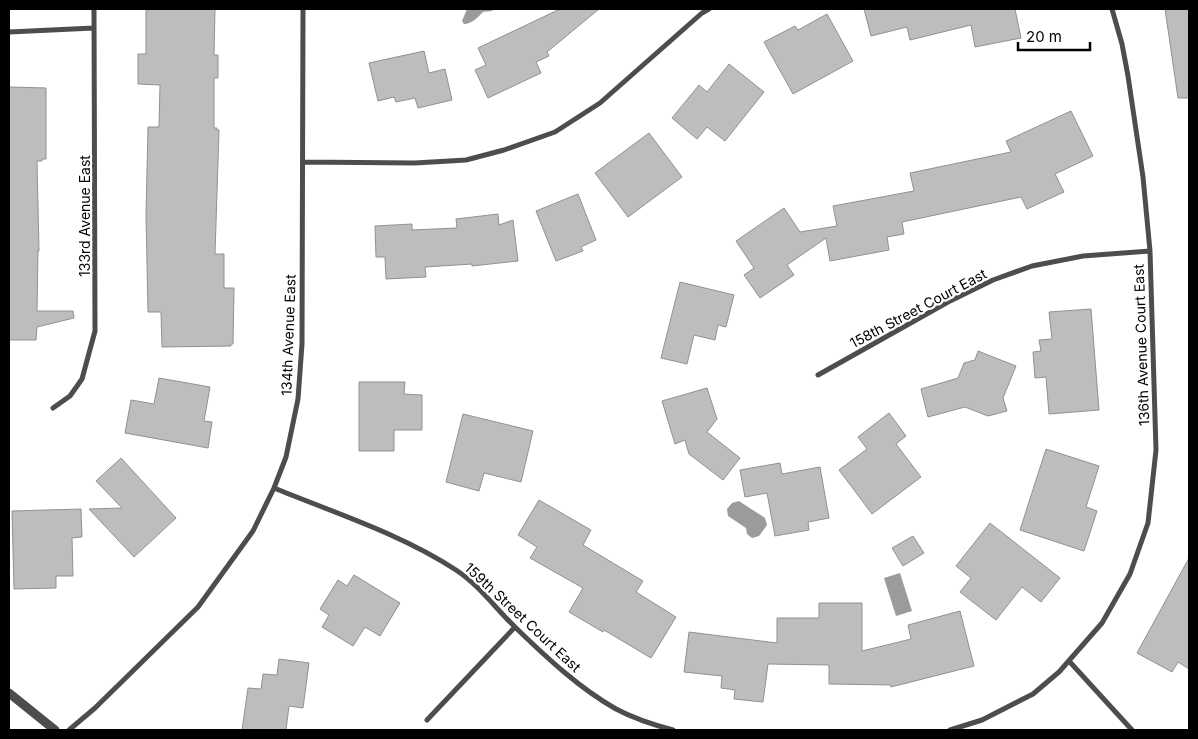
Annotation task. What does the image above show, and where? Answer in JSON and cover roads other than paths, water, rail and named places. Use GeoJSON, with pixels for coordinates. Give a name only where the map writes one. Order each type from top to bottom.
{"type":"FeatureCollection","features":[{"type":"Feature","properties":{"kind":"street","name":"133rd Avenue East"},"geometry":{"type":"LineString","coordinates":[[52,408],[70,396],[82,379],[95,331],[94,9]]}},
{"type":"Feature","properties":{"kind":"street","name":"134th Avenue East"},"geometry":{"type":"LineString","coordinates":[[70,730],[96,708],[198,607],[254,531],[286,457],[298,399],[302,344],[303,9]]}},
{"type":"Feature","properties":{"kind":"street"},"geometry":{"type":"LineString","coordinates":[[303,162],[415,163],[466,160],[504,150],[555,132],[600,103],[654,54],[709,9]]}},
{"type":"Feature","properties":{"kind":"street","name":"136th Avenue Court East"},"geometry":{"type":"LineString","coordinates":[[1070,661],[1102,623],[1130,574],[1148,523],[1156,450],[1150,251],[1143,177],[1128,76],[1122,44],[1112,9]]}},
{"type":"Feature","properties":{"kind":"street"},"geometry":{"type":"LineString","coordinates":[[9,32],[94,28]]}},
{"type":"Feature","properties":{"kind":"street","name":"158th Street Court East"},"geometry":{"type":"LineString","coordinates":[[818,375],[948,302],[993,280],[1032,266],[1083,256],[1150,251]]}},
{"type":"Feature","properties":{"kind":"street","name":"159th Street Court East"},"geometry":{"type":"LineString","coordinates":[[274,488],[426,552],[458,571],[488,597],[515,627],[584,688],[617,709],[672,730]]}},
{"type":"Feature","properties":{"kind":"street"},"geometry":{"type":"LineString","coordinates":[[428,720],[515,627]]}},
{"type":"Feature","properties":{"kind":"street"},"geometry":{"type":"LineString","coordinates":[[950,730],[982,720],[1033,694],[1070,661],[1132,730]]}},
{"type":"Feature","properties":{"kind":"street"},"geometry":{"type":"LineString","coordinates":[[9,693],[55,730]]}}]}
